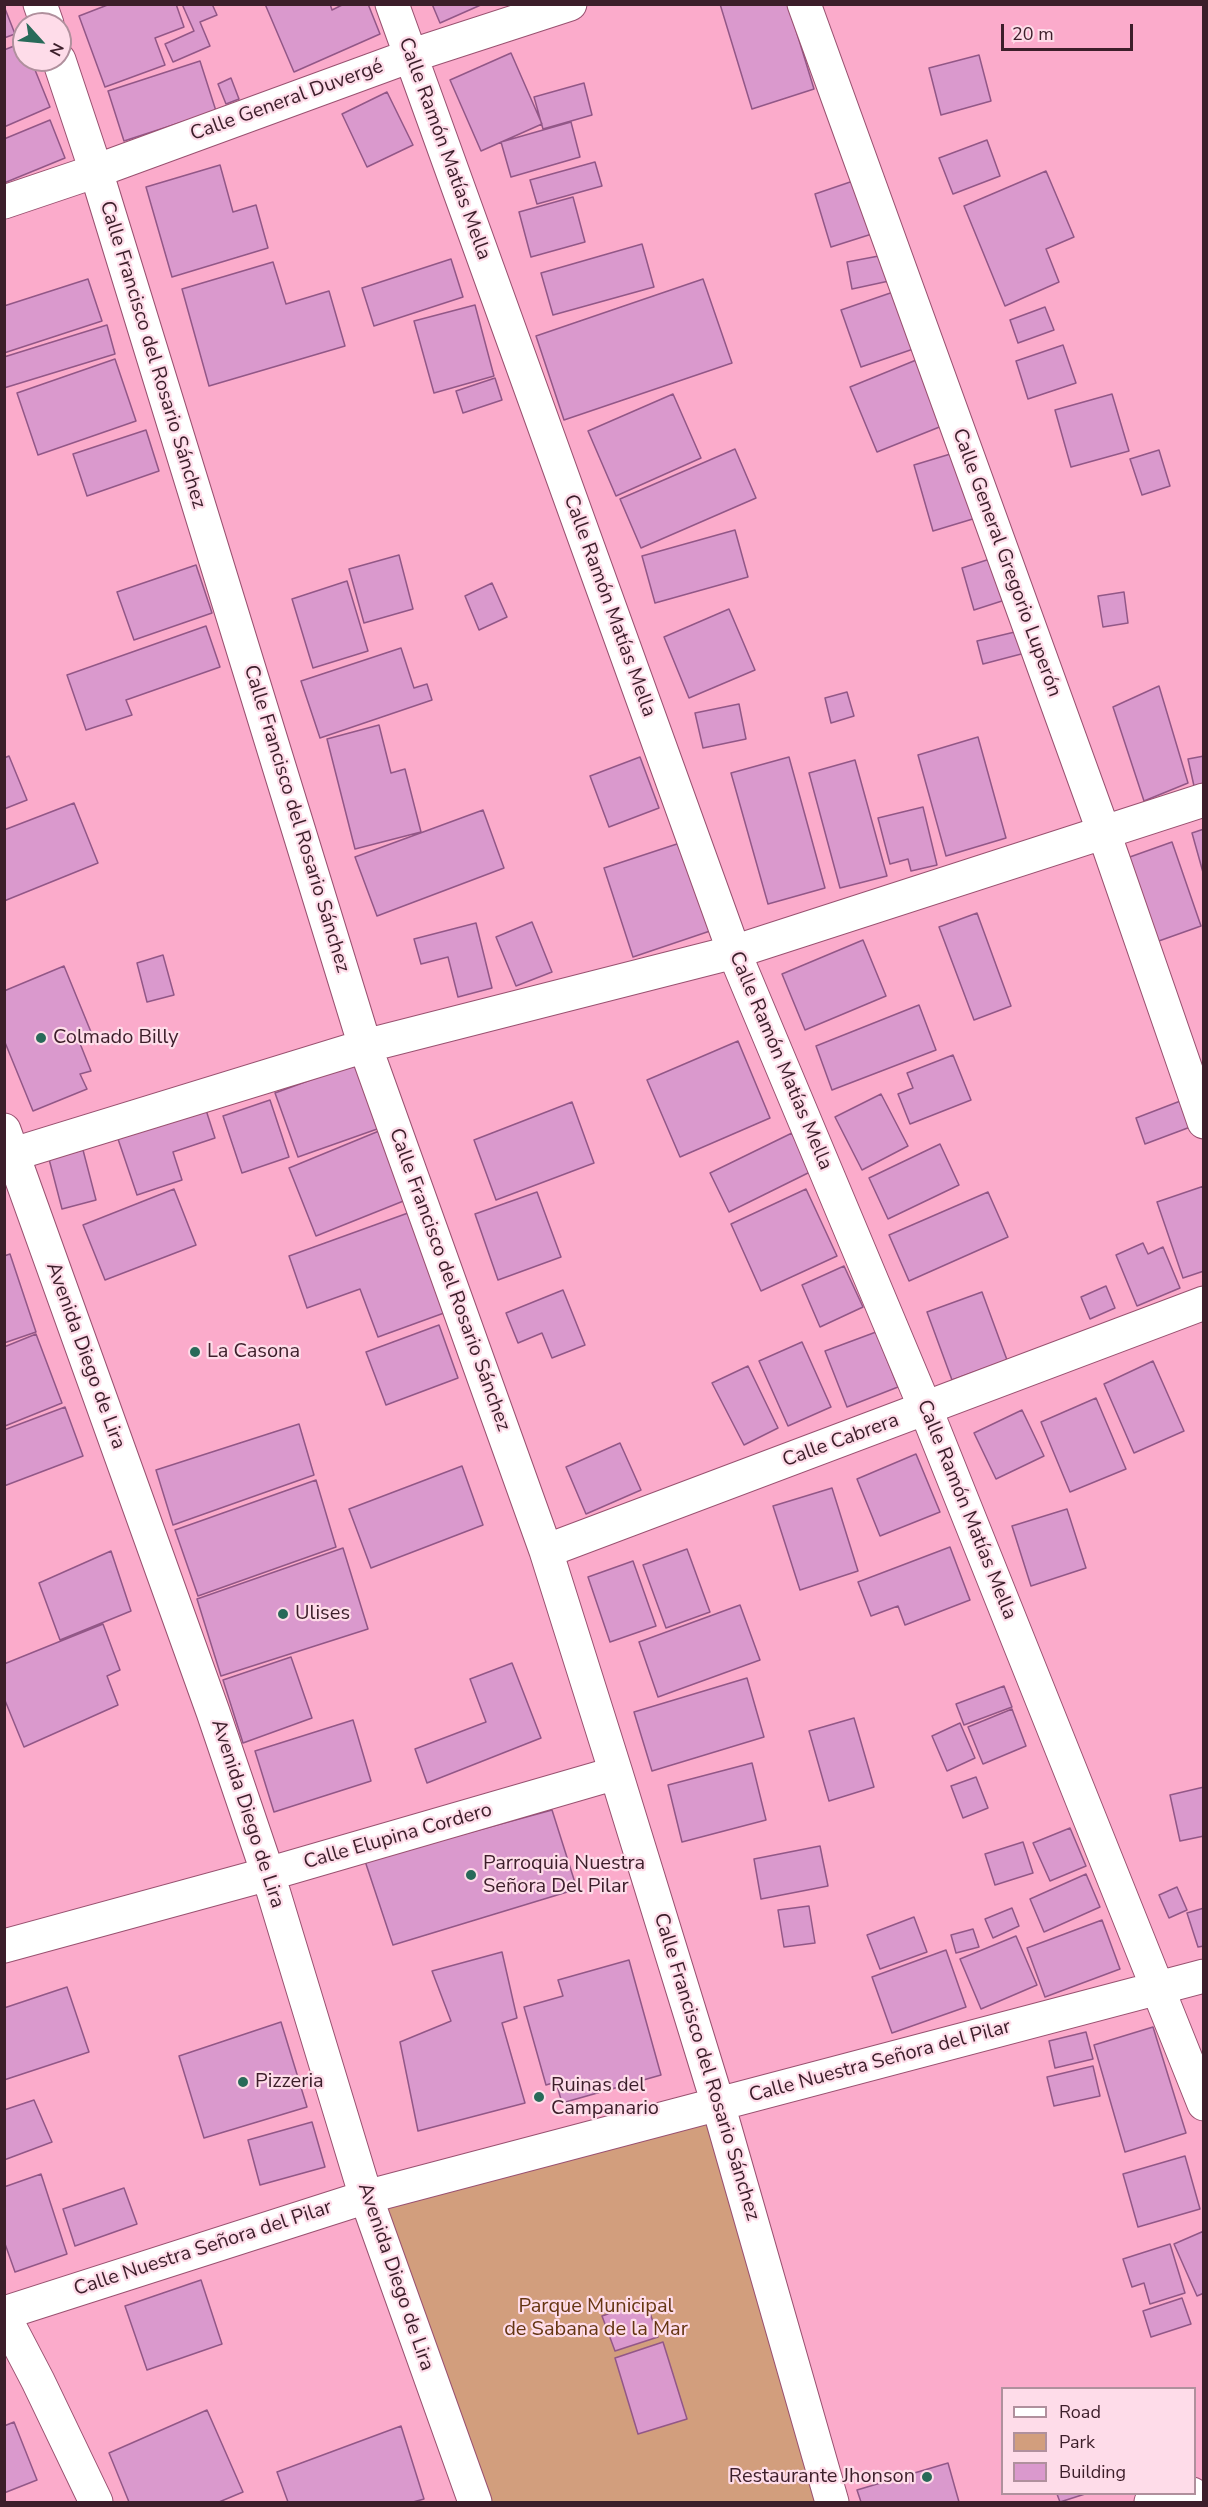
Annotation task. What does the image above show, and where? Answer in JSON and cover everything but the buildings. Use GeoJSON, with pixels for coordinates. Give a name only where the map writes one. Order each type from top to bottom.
{"type":"FeatureCollection","features":[{"type":"Feature","properties":{"kind":"street","name":"Calle Ramón Matías Mella"},"geometry":{"type":"LineString","coordinates":[[392,4],[734,952],[926,1410],[1203,2104]]}},
{"type":"Feature","properties":{"kind":"street","name":"Calle General Duvergé"},"geometry":{"type":"LineString","coordinates":[[4,202],[96,171],[410,56],[570,4]]}},
{"type":"Feature","properties":{"kind":"street","name":"Calle General Gregorio Luperón"},"geometry":{"type":"LineString","coordinates":[[804,4],[1104,833],[1203,1122]]}},
{"type":"Feature","properties":{"kind":"street","name":"Calle Francisco del Rosario Sánchez"},"geometry":{"type":"LineString","coordinates":[[63,72],[96,171],[365,1046],[546,1551],[718,2104],[832,2502]]}},
{"type":"Feature","properties":{"kind":"street"},"geometry":{"type":"LineString","coordinates":[[7,1147],[365,1046],[734,952],[1203,800]]}},
{"type":"Feature","properties":{"kind":"street","name":"Avenida Diego de Lira"},"geometry":{"type":"LineString","coordinates":[[7,1147],[213,1712],[268,1874],[366,2197],[475,2502]]}},
{"type":"Feature","properties":{"kind":"street","name":"Calle Cabrera"},"geometry":{"type":"LineString","coordinates":[[546,1551],[926,1410],[1203,1303]]}},
{"type":"Feature","properties":{"kind":"street","name":"Calle Elupina Cordero"},"geometry":{"type":"LineString","coordinates":[[4,1946],[268,1874],[616,1773]]}},
{"type":"Feature","properties":{"kind":"street","name":"Calle Nuestra Señora del Pilar"},"geometry":{"type":"LineString","coordinates":[[4,2315],[366,2197],[1203,1976]]}},
{"type":"Feature","properties":{"kind":"street"},"geometry":{"type":"LineString","coordinates":[[4,2315],[38,2380],[96,2502]]}},
{"type":"Feature","properties":{"kind":"street"},"geometry":{"type":"LineString","coordinates":[[1152,2502],[1184,2495]]}},
{"type":"Feature","properties":{"kind":"green space","name":"Parque Municipal de Sabana de la Mar"},"geometry":{"type":"Polygon","coordinates":[[[718,2104],[832,2502],[475,2502],[366,2197],[718,2104]]]}},
{"type":"Feature","properties":{"kind":"place","name":"Colmado Billy"},"geometry":{"type":"Point","coordinates":[41,1038]}},
{"type":"Feature","properties":{"kind":"place","name":"La Casona"},"geometry":{"type":"Point","coordinates":[195,1352]}},
{"type":"Feature","properties":{"kind":"place","name":"Ulises"},"geometry":{"type":"Point","coordinates":[283,1614]}},
{"type":"Feature","properties":{"kind":"place","name":"Parroquia Nuestra Señora Del Pilar"},"geometry":{"type":"Point","coordinates":[471,1875]}},
{"type":"Feature","properties":{"kind":"place","name":"Pizzeria"},"geometry":{"type":"Point","coordinates":[243,2082]}},
{"type":"Feature","properties":{"kind":"place","name":"Ruinas del Campanario"},"geometry":{"type":"Point","coordinates":[539,2097]}},
{"type":"Feature","properties":{"kind":"place","name":"Restaurante Jhonson"},"geometry":{"type":"Point","coordinates":[927,2477]}}]}
